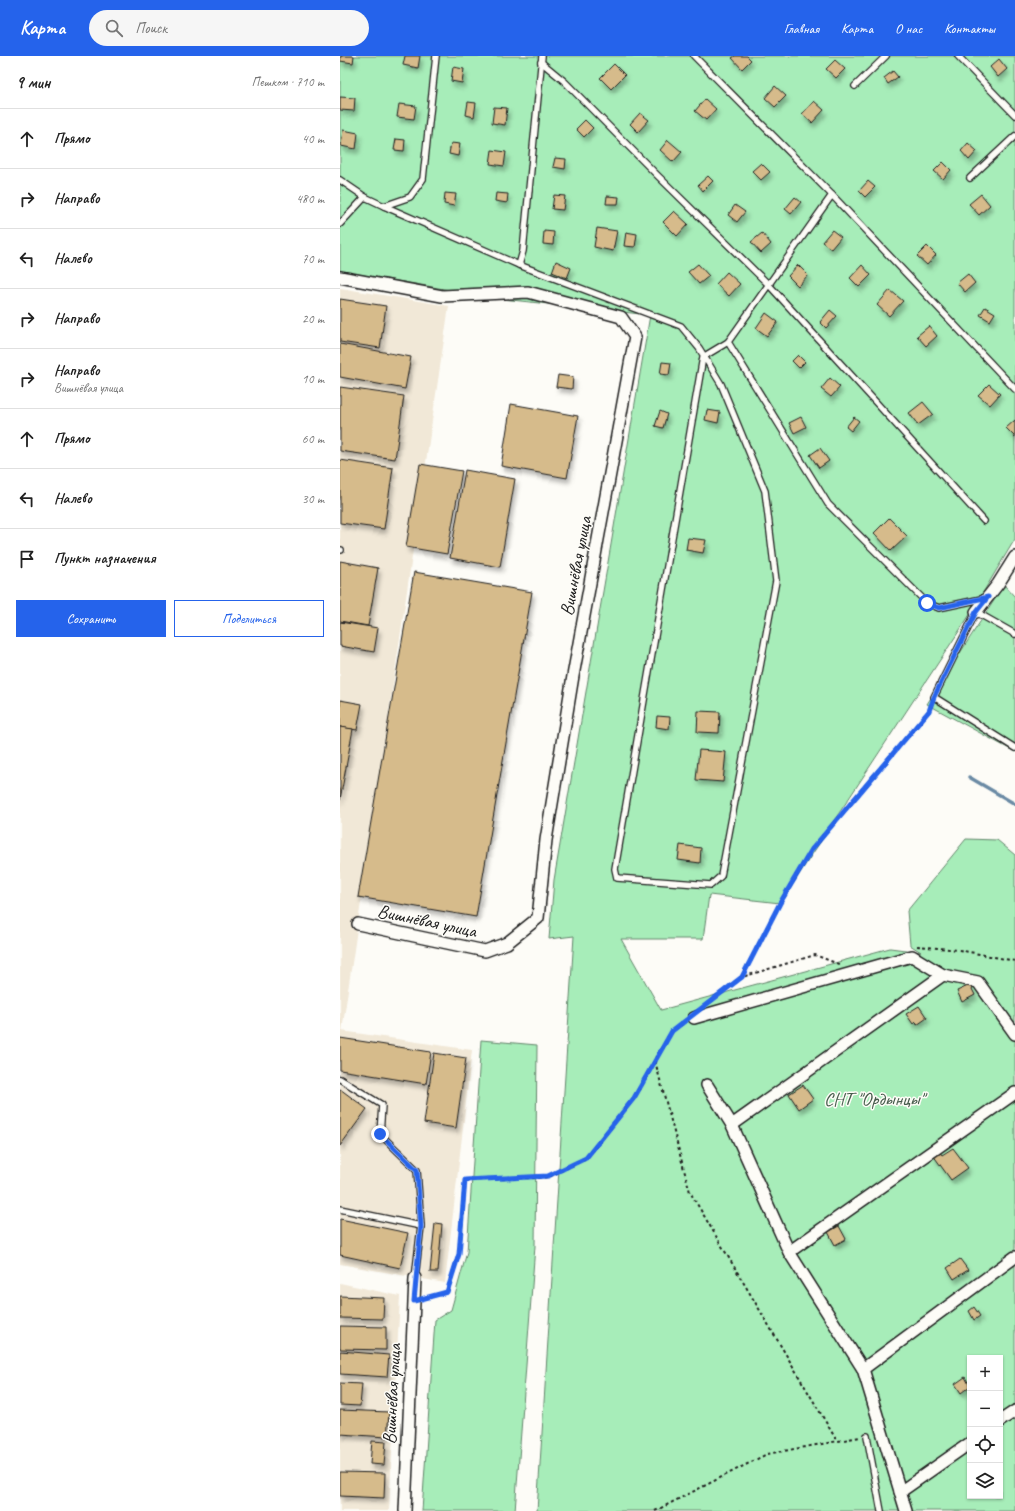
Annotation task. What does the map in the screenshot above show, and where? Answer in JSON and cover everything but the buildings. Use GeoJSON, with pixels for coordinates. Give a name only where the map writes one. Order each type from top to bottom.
{"type":"FeatureCollection","features":[{"type":"Feature","properties":{"kind":"street","name":"Вишнёвая улица"},"geometry":{"type":"LineString","coordinates":[[340,277],[442,296],[528,292],[621,317],[635,337],[547,832],[538,918],[507,943],[485,951],[358,924]]}},
{"type":"Feature","properties":{"kind":"street"},"geometry":{"type":"LineString","coordinates":[[976,612],[1015,557]]}},
{"type":"Feature","properties":{"kind":"street"},"geometry":{"type":"LineString","coordinates":[[692,1018],[900,958],[912,956],[943,975],[978,982],[1015,1034]]}},
{"type":"Feature","properties":{"kind":"street"},"geometry":{"type":"LineString","coordinates":[[732,1125],[943,975]]}},
{"type":"Feature","properties":{"kind":"street"},"geometry":{"type":"LineString","coordinates":[[707,1085],[732,1125],[789,1252],[863,1369],[906,1511]]}},
{"type":"Feature","properties":{"kind":"street"},"geometry":{"type":"LineString","coordinates":[[789,1252],[1015,1093]]}},
{"type":"Feature","properties":{"kind":"street"},"geometry":{"type":"LineString","coordinates":[[863,1369],[1015,1257]]}},
{"type":"Feature","properties":{"kind":"street","name":"Вишнёвая улица"},"geometry":{"type":"LineString","coordinates":[[405,1511],[415,1278]]}},
{"type":"Feature","properties":{"kind":"street"},"geometry":{"type":"LineString","coordinates":[[1003,1419],[1015,1411]]}},
{"type":"Feature","properties":{"kind":"street"},"geometry":{"type":"LineString","coordinates":[[900,1492],[967,1444]]}},
{"type":"Feature","properties":{"kind":"lane"},"geometry":{"type":"LineString","coordinates":[[384,206],[410,197],[423,179],[436,56]]}},
{"type":"Feature","properties":{"kind":"lane"},"geometry":{"type":"LineString","coordinates":[[694,56],[832,195],[1015,389]]}},
{"type":"Feature","properties":{"kind":"lane"},"geometry":{"type":"LineString","coordinates":[[855,86],[886,56]]}},
{"type":"Feature","properties":{"kind":"lane"},"geometry":{"type":"LineString","coordinates":[[958,56],[1015,115]]}},
{"type":"Feature","properties":{"kind":"lane"},"geometry":{"type":"LineString","coordinates":[[519,266],[523,251],[542,59]]}},
{"type":"Feature","properties":{"kind":"lane"},"geometry":{"type":"LineString","coordinates":[[542,59],[769,285],[984,521]]}},
{"type":"Feature","properties":{"kind":"lane"},"geometry":{"type":"LineString","coordinates":[[970,178],[1015,136]]}},
{"type":"Feature","properties":{"kind":"lane"},"geometry":{"type":"LineString","coordinates":[[340,180],[365,197],[519,266],[681,326],[699,348],[704,357],[721,384],[765,491],[776,581],[721,876],[711,885],[617,878],[615,869],[704,357],[728,342],[832,195]]}},
{"type":"Feature","properties":{"kind":"lane"},"geometry":{"type":"LineString","coordinates":[[340,224],[365,197]]}},
{"type":"Feature","properties":{"kind":"lane"},"geometry":{"type":"LineString","coordinates":[[728,342],[828,504],[927,603],[939,608],[988,597]]}},
{"type":"Feature","properties":{"kind":"lane"},"geometry":{"type":"LineString","coordinates":[[1015,634],[976,612],[934,697],[1015,748]]}},
{"type":"Feature","properties":{"kind":"lane"},"geometry":{"type":"LineString","coordinates":[[340,1078],[382,1105],[380,1134],[417,1170],[421,1226],[415,1278]]}},
{"type":"Feature","properties":{"kind":"lane"},"geometry":{"type":"LineString","coordinates":[[340,1209],[421,1226]]}},
{"type":"Feature","properties":{"kind":"lane"},"geometry":{"type":"LineString","coordinates":[[867,1436],[881,1511]]}},
{"type":"Feature","properties":{"kind":"path"},"geometry":{"type":"LineString","coordinates":[[742,977],[780,903],[812,849],[929,711],[934,697]]}},
{"type":"Feature","properties":{"kind":"path"},"geometry":{"type":"LineString","coordinates":[[900,958],[910,945],[959,950],[1015,961]]}},
{"type":"Feature","properties":{"kind":"path"},"geometry":{"type":"LineString","coordinates":[[707,1004],[742,977],[815,955],[847,967]]}},
{"type":"Feature","properties":{"kind":"path"},"geometry":{"type":"LineString","coordinates":[[414,1301],[447,1292],[459,1254],[465,1180],[548,1176],[586,1158],[634,1098],[672,1031],[692,1018]]}},
{"type":"Feature","properties":{"kind":"path"},"geometry":{"type":"LineString","coordinates":[[655,1061],[690,1192],[837,1441]]}},
{"type":"Feature","properties":{"kind":"path"},"geometry":{"type":"LineString","coordinates":[[655,1511],[767,1454],[867,1436]]}},
{"type":"Feature","properties":{"kind":"shaded area"},"geometry":{"type":"Polygon","coordinates":[[[340,288],[449,306],[342,1031],[472,1050],[445,1283],[340,1264],[340,288]]]}},
{"type":"Feature","properties":{"kind":"shaded area"},"geometry":{"type":"Polygon","coordinates":[[[340,1283],[400,1296],[389,1511],[340,1511],[340,1283]]]}},
{"type":"Feature","properties":{"kind":"green space","name":"СНТ \"Ордынцы\""},"geometry":{"type":"Polygon","coordinates":[[[340,56],[1015,56],[1015,539],[969,616],[780,903],[709,895],[703,939],[621,939],[661,1010],[890,948],[921,952],[910,945],[907,911],[966,839],[997,840],[1015,855],[1015,1511],[537,1511],[574,936],[549,939],[554,880],[650,315],[502,299],[340,271],[340,56]]]}},
{"type":"Feature","properties":{"kind":"green space"},"geometry":{"type":"Polygon","coordinates":[[[1004,585],[1015,597],[1015,752],[927,704],[1004,585]]]}},
{"type":"Feature","properties":{"kind":"green space"},"geometry":{"type":"Polygon","coordinates":[[[481,1040],[537,1045],[535,1246],[515,1511],[422,1511],[435,1320],[451,1310],[467,1252],[481,1040]]]}},
{"type":"Feature","properties":{"kind":"waterway"},"geometry":{"type":"LineString","coordinates":[[969,777],[1015,804]]}},
{"type":"Feature","properties":{"kind":"route"},"geometry":{"type":"LineString","coordinates":[[380,1134],[417,1170],[421,1226],[414,1301],[447,1292],[459,1254],[465,1180],[548,1176],[586,1158],[634,1098],[672,1031],[742,977],[780,903],[812,849],[929,711],[934,697],[976,612],[988,597],[939,608],[927,603]]}}]}
